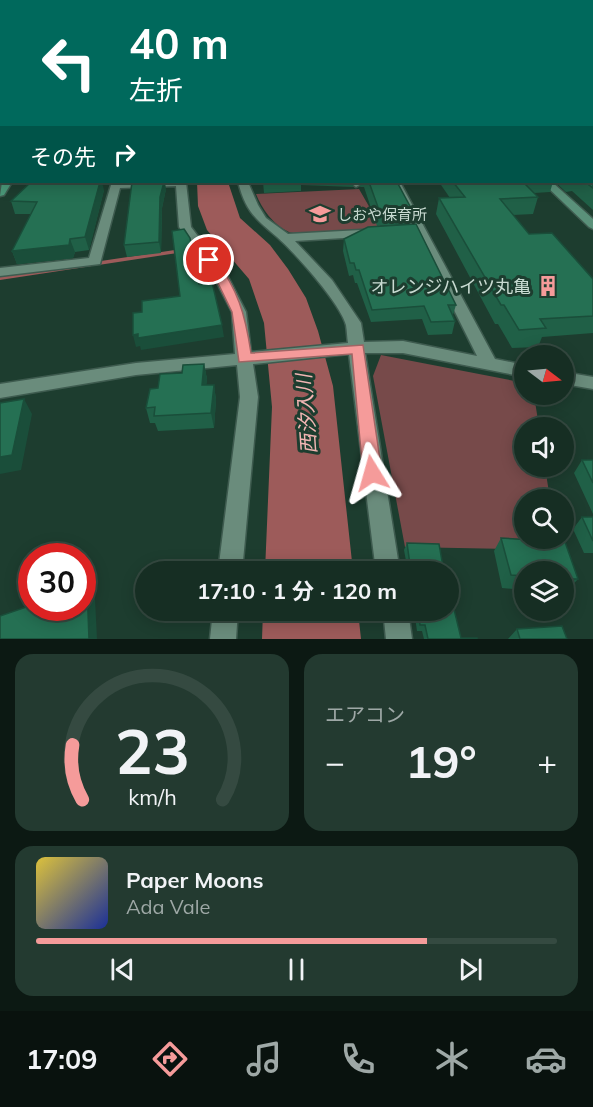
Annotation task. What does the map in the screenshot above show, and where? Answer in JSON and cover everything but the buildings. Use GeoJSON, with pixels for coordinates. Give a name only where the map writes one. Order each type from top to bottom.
{"type":"FeatureCollection","features":[{"type":"Feature","properties":{"kind":"street"},"geometry":{"type":"LineString","coordinates":[[0,272],[95,261],[110,184],[146,183]]}},
{"type":"Feature","properties":{"kind":"street"},"geometry":{"type":"LineString","coordinates":[[181,183],[185,227],[219,273],[238,312],[249,397],[231,561]]}},
{"type":"Feature","properties":{"kind":"street"},"geometry":{"type":"LineString","coordinates":[[243,183],[252,205],[262,220],[285,238],[325,280],[353,323],[351,349],[386,561]]}},
{"type":"Feature","properties":{"kind":"street"},"geometry":{"type":"LineString","coordinates":[[395,183],[415,230],[489,364]]}},
{"type":"Feature","properties":{"kind":"street"},"geometry":{"type":"LineString","coordinates":[[548,183],[593,225]]}},
{"type":"Feature","properties":{"kind":"street"},"geometry":{"type":"LineString","coordinates":[[285,238],[387,232]]}},
{"type":"Feature","properties":{"kind":"street"},"geometry":{"type":"LineString","coordinates":[[0,390],[136,369],[351,349],[403,347],[514,369]]}},
{"type":"Feature","properties":{"kind":"street"},"geometry":{"type":"LineString","coordinates":[[574,380],[593,383]]}},
{"type":"Feature","properties":{"kind":"street"},"geometry":{"type":"LineString","coordinates":[[224,639],[225,621]]}},
{"type":"Feature","properties":{"kind":"street"},"geometry":{"type":"LineString","coordinates":[[397,621],[399,639]]}},
{"type":"Feature","properties":{"kind":"shaded area","name":"しおや保育所"},"geometry":{"type":"Polygon","coordinates":[[[359,189],[382,229],[319,233],[289,232],[269,216],[256,194],[359,189]]]}},
{"type":"Feature","properties":{"kind":"shaded area"},"geometry":{"type":"Polygon","coordinates":[[[381,355],[514,381],[514,405],[536,405],[537,417],[514,417],[514,477],[547,477],[548,489],[514,489],[514,549],[556,550],[405,547],[373,376],[381,355]]]}},
{"type":"Feature","properties":{"kind":"water","name":"西汐入川"},"geometry":{"type":"Polygon","coordinates":[[[197,183],[228,183],[240,218],[270,245],[306,298],[333,386],[352,561],[265,561],[272,407],[264,323],[249,279],[207,230],[198,206],[197,183]]]}},
{"type":"Feature","properties":{"kind":"water"},"geometry":{"type":"Polygon","coordinates":[[[263,621],[359,621],[361,639],[262,639],[263,621]]]}},
{"type":"Feature","properties":{"kind":"waterway"},"geometry":{"type":"LineString","coordinates":[[207,246],[228,238]]}},
{"type":"Feature","properties":{"kind":"waterway"},"geometry":{"type":"LineString","coordinates":[[0,278],[195,249]]}},
{"type":"Feature","properties":{"kind":"place","name":"しおや保育所"},"geometry":{"type":"Point","coordinates":[320,214]}},
{"type":"Feature","properties":{"kind":"place","name":"オレンジハイツ丸亀"},"geometry":{"type":"Point","coordinates":[548,286]}},
{"type":"Feature","properties":{"kind":"route"},"geometry":{"type":"LineString","coordinates":[[209,260],[219,273],[238,312],[244,358],[358,348],[372,473]]}}]}
